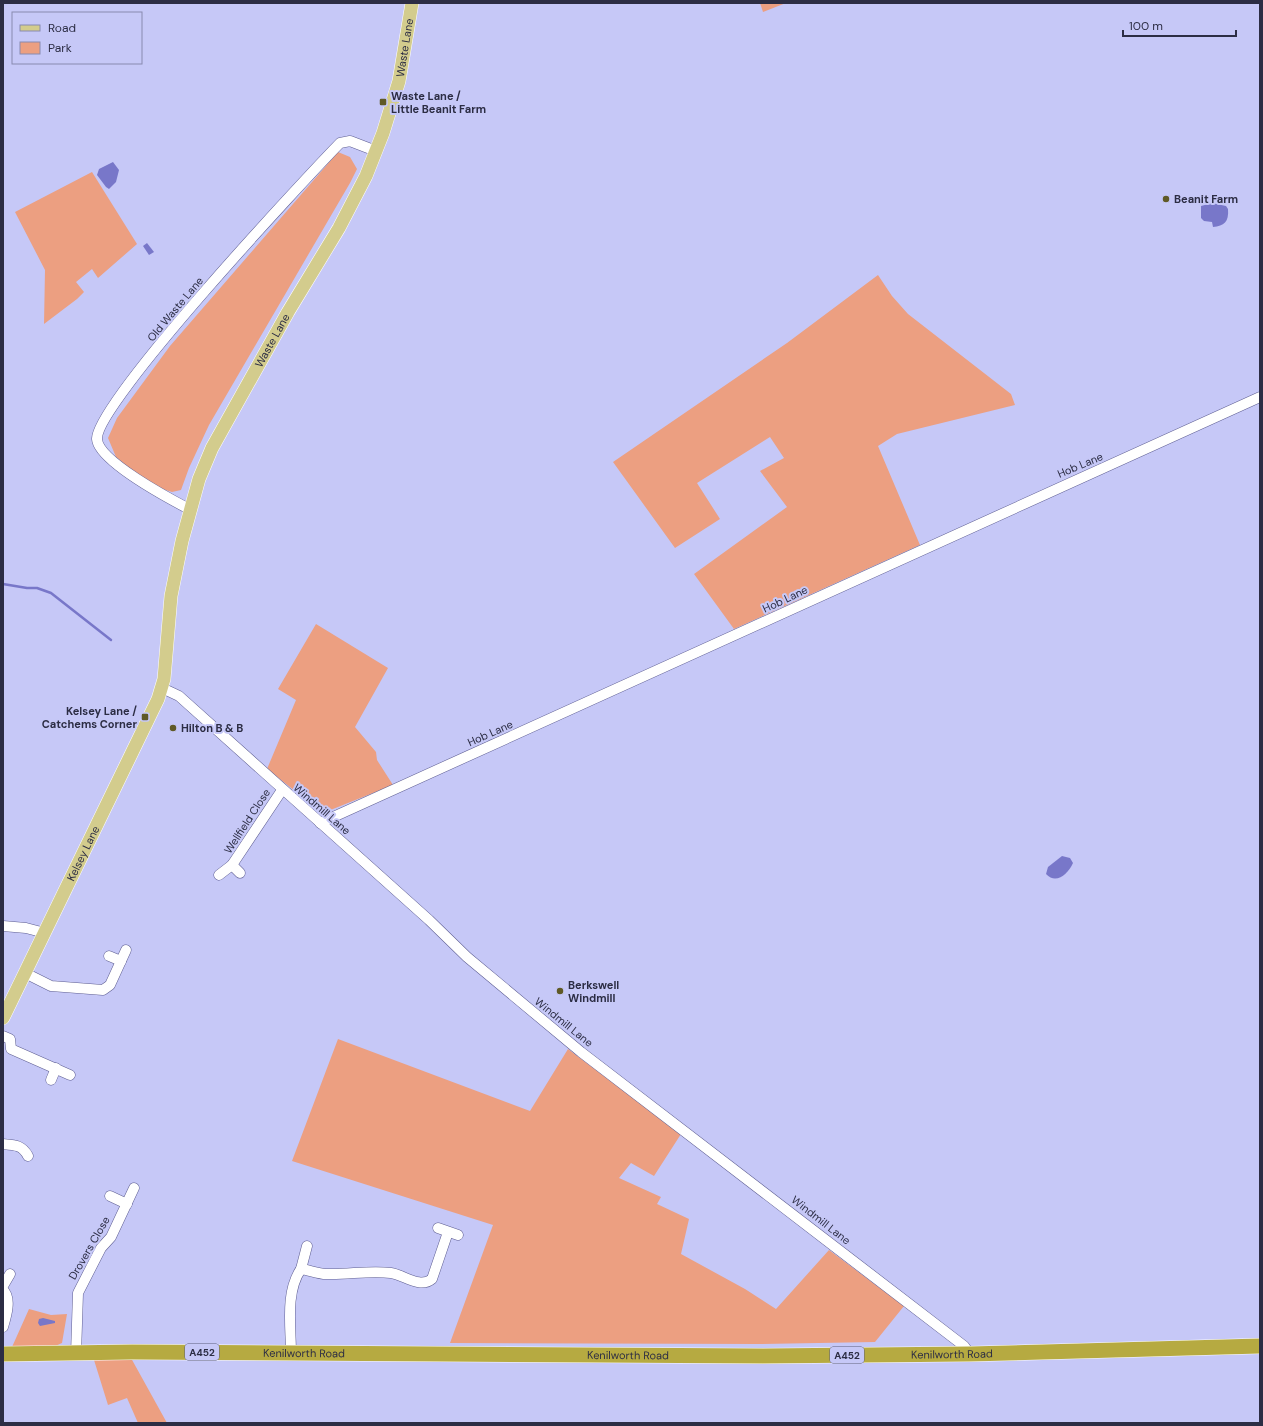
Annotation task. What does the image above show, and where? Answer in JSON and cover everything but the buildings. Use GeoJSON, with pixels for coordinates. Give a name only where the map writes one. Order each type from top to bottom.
{"type":"FeatureCollection","features":[{"type":"Feature","properties":{"kind":"highway","name":"Kenilworth Road"},"geometry":{"type":"LineString","coordinates":[[3,1354],[132,1352],[755,1356],[970,1354],[1258,1346]]}},
{"type":"Feature","properties":{"kind":"main road","name":"Waste Lane"},"geometry":{"type":"LineString","coordinates":[[162,688],[171,596],[189,509],[199,479],[212,448],[284,319],[339,228],[376,151],[399,81],[412,3]]}},
{"type":"Feature","properties":{"kind":"main road","name":"Kelsey Lane"},"geometry":{"type":"LineString","coordinates":[[3,1018],[162,688]]}},
{"type":"Feature","properties":{"kind":"street","name":"Old Waste Lane"},"geometry":{"type":"LineString","coordinates":[[189,509],[170,500],[112,461],[98,445],[98,429],[122,392],[196,302],[340,143],[350,141],[376,151]]}},
{"type":"Feature","properties":{"kind":"street","name":"Hob Lane"},"geometry":{"type":"LineString","coordinates":[[320,823],[1260,397]]}},
{"type":"Feature","properties":{"kind":"street","name":"Windmill Lane"},"geometry":{"type":"LineString","coordinates":[[162,688],[179,696],[519,1002],[571,1044],[964,1346],[970,1354]]}},
{"type":"Feature","properties":{"kind":"street","name":"Wellfield Close"},"geometry":{"type":"LineString","coordinates":[[219,875],[232,865],[282,790]]}},
{"type":"Feature","properties":{"kind":"street","name":"Wellfield Close"},"geometry":{"type":"LineString","coordinates":[[232,865],[240,873]]}},
{"type":"Feature","properties":{"kind":"street"},"geometry":{"type":"LineString","coordinates":[[3,926],[26,928],[45,933]]}},
{"type":"Feature","properties":{"kind":"street"},"geometry":{"type":"LineString","coordinates":[[25,973],[51,986],[103,990],[110,985],[126,950]]}},
{"type":"Feature","properties":{"kind":"street"},"geometry":{"type":"LineString","coordinates":[[109,956],[121,961]]}},
{"type":"Feature","properties":{"kind":"street"},"geometry":{"type":"LineString","coordinates":[[3,1036],[10,1039],[10,1049],[70,1075]]}},
{"type":"Feature","properties":{"kind":"street"},"geometry":{"type":"LineString","coordinates":[[51,1080],[56,1068]]}},
{"type":"Feature","properties":{"kind":"street"},"geometry":{"type":"LineString","coordinates":[[3,1144],[19,1146],[24,1149],[28,1156]]}},
{"type":"Feature","properties":{"kind":"street","name":"Drovers Close"},"geometry":{"type":"LineString","coordinates":[[76,1354],[78,1293],[101,1248],[111,1237],[134,1188]]}},
{"type":"Feature","properties":{"kind":"street"},"geometry":{"type":"LineString","coordinates":[[110,1196],[127,1204]]}},
{"type":"Feature","properties":{"kind":"street"},"geometry":{"type":"LineString","coordinates":[[438,1228],[458,1235]]}},
{"type":"Feature","properties":{"kind":"street"},"geometry":{"type":"LineString","coordinates":[[301,1269],[324,1274],[360,1272],[392,1273],[421,1283],[428,1283],[432,1279],[448,1232]]}},
{"type":"Feature","properties":{"kind":"street"},"geometry":{"type":"LineString","coordinates":[[291,1353],[291,1292],[301,1269],[307,1246]]}},
{"type":"Feature","properties":{"kind":"street"},"geometry":{"type":"LineString","coordinates":[[3,1286],[10,1274]]}},
{"type":"Feature","properties":{"kind":"street"},"geometry":{"type":"LineString","coordinates":[[3,1290],[7,1297],[7,1313],[3,1327]]}},
{"type":"Feature","properties":{"kind":"green space"},"geometry":{"type":"Polygon","coordinates":[[[760,3],[786,3],[763,12],[760,3]]]}},
{"type":"Feature","properties":{"kind":"green space"},"geometry":{"type":"Polygon","coordinates":[[[338,152],[350,157],[357,169],[350,183],[209,425],[189,468],[181,490],[172,492],[159,488],[136,474],[116,457],[108,438],[117,418],[170,346],[338,152]]]}},
{"type":"Feature","properties":{"kind":"green space"},"geometry":{"type":"Polygon","coordinates":[[[92,172],[137,244],[98,278],[92,269],[76,282],[84,292],[44,324],[45,270],[15,212],[92,172]]]}},
{"type":"Feature","properties":{"kind":"green space"},"geometry":{"type":"Polygon","coordinates":[[[878,275],[892,296],[908,314],[1011,394],[1015,405],[897,434],[878,446],[920,545],[734,629],[694,574],[787,507],[760,471],[784,458],[770,437],[697,483],[720,519],[675,548],[613,462],[787,343],[878,275]]]}},
{"type":"Feature","properties":{"kind":"green space"},"geometry":{"type":"Polygon","coordinates":[[[316,624],[388,668],[355,727],[376,752],[377,760],[393,785],[323,813],[267,769],[296,700],[278,689],[316,624]]]}},
{"type":"Feature","properties":{"kind":"green space"},"geometry":{"type":"Polygon","coordinates":[[[338,1039],[530,1111],[568,1049],[681,1134],[654,1176],[631,1163],[619,1178],[661,1197],[657,1204],[689,1219],[681,1254],[745,1289],[776,1309],[829,1250],[904,1306],[875,1342],[760,1344],[450,1343],[493,1225],[292,1161],[338,1039]]]}},
{"type":"Feature","properties":{"kind":"green space"},"geometry":{"type":"Polygon","coordinates":[[[29,1309],[51,1315],[67,1314],[62,1343],[53,1347],[12,1347],[29,1309]]]}},
{"type":"Feature","properties":{"kind":"green space"},"geometry":{"type":"Polygon","coordinates":[[[131,1358],[167,1423],[138,1423],[127,1398],[108,1405],[94,1360],[131,1358]]]}},
{"type":"Feature","properties":{"kind":"shaded area"},"geometry":{"type":"Polygon","coordinates":[[[113,162],[119,170],[116,182],[109,189],[97,175],[99,169],[113,162]]]}},
{"type":"Feature","properties":{"kind":"shaded area"},"geometry":{"type":"Polygon","coordinates":[[[1212,203],[1226,206],[1228,209],[1227,220],[1220,226],[1213,227],[1212,222],[1204,221],[1201,218],[1201,206],[1212,203]]]}},
{"type":"Feature","properties":{"kind":"shaded area"},"geometry":{"type":"Polygon","coordinates":[[[147,243],[154,252],[149,255],[143,246],[147,243]]]}},
{"type":"Feature","properties":{"kind":"shaded area"},"geometry":{"type":"Polygon","coordinates":[[[1062,856],[1070,858],[1073,863],[1071,867],[1061,877],[1050,877],[1046,874],[1048,867],[1062,856]]]}},
{"type":"Feature","properties":{"kind":"shaded area"},"geometry":{"type":"Polygon","coordinates":[[[43,1318],[55,1321],[55,1323],[40,1326],[38,1323],[39,1319],[43,1318]]]}},
{"type":"Feature","properties":{"kind":"waterway"},"geometry":{"type":"LineString","coordinates":[[3,584],[37,588],[51,593],[111,640]]}},
{"type":"Feature","properties":{"kind":"place","name":"Waste Lane / Little Beanit Farm"},"geometry":{"type":"Point","coordinates":[383,102]}},
{"type":"Feature","properties":{"kind":"place","name":"Beanit Farm"},"geometry":{"type":"Point","coordinates":[1166,199]}},
{"type":"Feature","properties":{"kind":"place","name":"Kelsey Lane / Catchems Corner"},"geometry":{"type":"Point","coordinates":[145,717]}},
{"type":"Feature","properties":{"kind":"place","name":"Hilton B & B"},"geometry":{"type":"Point","coordinates":[173,728]}},
{"type":"Feature","properties":{"kind":"place","name":"Berkswell Windmill"},"geometry":{"type":"Point","coordinates":[560,991]}}]}
